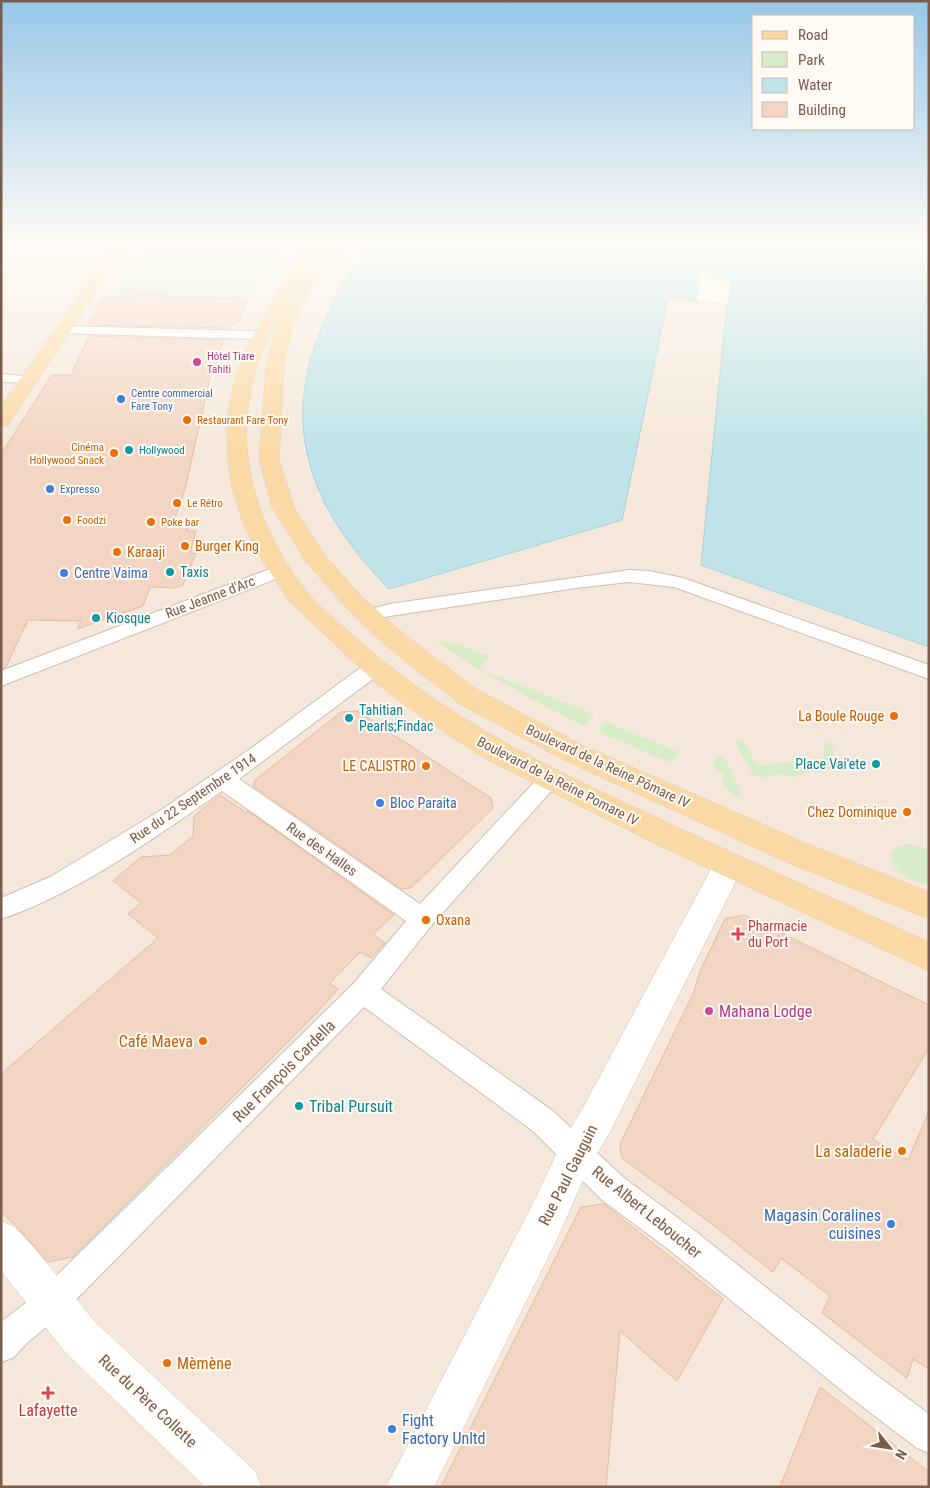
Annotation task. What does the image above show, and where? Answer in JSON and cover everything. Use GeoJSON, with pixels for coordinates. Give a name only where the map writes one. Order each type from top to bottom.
{"type":"FeatureCollection","features":[{"type":"Feature","properties":{"kind":"main road"},"geometry":{"type":"LineString","coordinates":[[1,421],[75,312]]}},
{"type":"Feature","properties":{"kind":"main road","name":"Boulevard de la Reine Pomare IV"},"geometry":{"type":"LineString","coordinates":[[273,312],[260,335],[241,391],[235,430],[236,457],[244,496],[259,533],[280,571],[296,594],[317,616],[374,668],[452,725],[509,759],[729,865],[929,957]]}},
{"type":"Feature","properties":{"kind":"main road","name":"Boulevard de la Reine Pōmare IV"},"geometry":{"type":"LineString","coordinates":[[290,312],[284,324],[275,366],[269,459],[283,507],[314,557],[368,616],[395,640],[469,697],[574,753],[797,853],[929,906]]}},
{"type":"Feature","properties":{"kind":"main road"},"geometry":{"type":"LineString","coordinates":[[275,366],[303,312]]}},
{"type":"Feature","properties":{"kind":"street"},"geometry":{"type":"LineString","coordinates":[[63,330],[260,335]]}},
{"type":"Feature","properties":{"kind":"street"},"geometry":{"type":"LineString","coordinates":[[1,378],[28,380]]}},
{"type":"Feature","properties":{"kind":"street","name":"Rue Jeanne d'Arc"},"geometry":{"type":"LineString","coordinates":[[1,679],[280,571]]}},
{"type":"Feature","properties":{"kind":"street"},"geometry":{"type":"LineString","coordinates":[[368,616],[389,610],[576,582],[629,576],[650,577],[677,582],[929,672]]}},
{"type":"Feature","properties":{"kind":"street","name":"Rue du 22 Septembre 1914"},"geometry":{"type":"LineString","coordinates":[[1,910],[58,884],[131,841],[223,780],[374,668]]}},
{"type":"Feature","properties":{"kind":"street","name":"Rue des Halles"},"geometry":{"type":"LineString","coordinates":[[223,780],[422,919]]}},
{"type":"Feature","properties":{"kind":"street","name":"Rue François Cardella"},"geometry":{"type":"LineString","coordinates":[[1,1346],[15,1332],[56,1308],[363,991],[422,919],[550,780]]}},
{"type":"Feature","properties":{"kind":"street","name":"Rue Paul Gauguin"},"geometry":{"type":"LineString","coordinates":[[409,1487],[543,1225],[576,1154],[597,1119],[729,865]]}},
{"type":"Feature","properties":{"kind":"street","name":"Rue Albert Leboucher"},"geometry":{"type":"LineString","coordinates":[[363,991],[543,1121],[613,1189],[679,1238],[863,1386],[929,1436]]}},
{"type":"Feature","properties":{"kind":"street","name":"Rue du Père Collette"},"geometry":{"type":"LineString","coordinates":[[1,1241],[80,1337],[239,1487]]}},
{"type":"Feature","properties":{"kind":"shaded area"},"geometry":{"type":"Polygon","coordinates":[[[1,312],[328,312],[311,356],[304,387],[302,417],[304,448],[309,469],[320,496],[349,543],[389,589],[622,520],[665,312],[727,312],[701,565],[929,647],[929,1487],[1,1487],[1,312]]]}},
{"type":"Feature","properties":{"kind":"green space"},"geometry":{"type":"Polygon","coordinates":[[[436,641],[458,644],[490,656],[479,669],[594,714],[585,726],[571,720],[478,669],[436,641]]]}},
{"type":"Feature","properties":{"kind":"green space"},"geometry":{"type":"Polygon","coordinates":[[[605,722],[679,752],[672,763],[598,732],[605,722]]]}},
{"type":"Feature","properties":{"kind":"green space"},"geometry":{"type":"Polygon","coordinates":[[[738,739],[748,746],[754,762],[768,766],[785,762],[806,767],[815,766],[824,756],[824,741],[832,744],[834,756],[829,769],[823,772],[807,772],[793,778],[778,773],[760,777],[753,775],[736,744],[738,739]]]}},
{"type":"Feature","properties":{"kind":"green space"},"geometry":{"type":"Polygon","coordinates":[[[725,758],[742,794],[741,796],[732,795],[722,783],[724,775],[713,767],[715,759],[725,758]]]}},
{"type":"Feature","properties":{"kind":"green space"},"geometry":{"type":"Polygon","coordinates":[[[911,844],[929,850],[929,886],[904,876],[892,861],[891,854],[895,849],[902,845],[911,844]]]}},
{"type":"Feature","properties":{"kind":"water"},"geometry":{"type":"Polygon","coordinates":[[[328,312],[665,312],[622,520],[389,589],[361,557],[338,525],[320,493],[308,460],[303,426],[304,390],[313,352],[328,312]]]}},
{"type":"Feature","properties":{"kind":"water"},"geometry":{"type":"Polygon","coordinates":[[[726,312],[929,312],[929,647],[701,565],[726,312]]]}},
{"type":"Feature","properties":{"kind":"building"},"geometry":{"type":"Polygon","coordinates":[[[94,312],[242,312],[237,324],[231,324],[229,328],[93,325],[94,323],[87,323],[94,312]]]}},
{"type":"Feature","properties":{"kind":"building"},"geometry":{"type":"Polygon","coordinates":[[[89,336],[224,340],[212,369],[185,489],[174,521],[189,521],[187,531],[196,531],[190,553],[196,553],[183,585],[175,588],[150,587],[143,606],[77,629],[81,621],[28,620],[6,667],[1,669],[1,454],[52,375],[71,375],[89,336]]]}},
{"type":"Feature","properties":{"kind":"building","name":"Bloc Paraita"},"geometry":{"type":"Polygon","coordinates":[[[357,711],[491,798],[493,808],[411,888],[401,889],[253,786],[255,780],[341,712],[357,711]]]}},
{"type":"Feature","properties":{"kind":"building"},"geometry":{"type":"Polygon","coordinates":[[[220,795],[247,813],[248,811],[394,915],[373,934],[385,943],[371,958],[360,952],[330,983],[338,989],[317,1013],[73,1257],[48,1262],[1,1212],[1,1074],[158,938],[128,914],[141,903],[113,881],[141,857],[170,855],[193,836],[194,816],[220,795]]]}},
{"type":"Feature","properties":{"kind":"building"},"geometry":{"type":"Polygon","coordinates":[[[744,915],[929,1005],[929,1048],[873,1139],[908,1160],[929,1111],[929,1369],[913,1359],[907,1378],[822,1313],[830,1296],[816,1285],[781,1258],[773,1272],[704,1218],[623,1159],[621,1154],[620,1144],[693,994],[701,969],[725,919],[744,915]]]}},
{"type":"Feature","properties":{"kind":"building"},"geometry":{"type":"Polygon","coordinates":[[[604,1204],[723,1299],[677,1381],[620,1331],[606,1487],[441,1487],[581,1207],[604,1204]]]}},
{"type":"Feature","properties":{"kind":"building"},"geometry":{"type":"Polygon","coordinates":[[[820,1387],[929,1472],[929,1487],[780,1487],[820,1387]]]}},
{"type":"Feature","properties":{"kind":"place","name":"Hôtel Tiare Tahiti"},"geometry":{"type":"Point","coordinates":[197,362]}},
{"type":"Feature","properties":{"kind":"place","name":"Centre commercial Fare Tony"},"geometry":{"type":"Point","coordinates":[121,399]}},
{"type":"Feature","properties":{"kind":"place","name":"Restaurant Fare Tony"},"geometry":{"type":"Point","coordinates":[187,420]}},
{"type":"Feature","properties":{"kind":"place","name":"Hollywood"},"geometry":{"type":"Point","coordinates":[129,450]}},
{"type":"Feature","properties":{"kind":"place","name":"Cinéma Hollywood Snack"},"geometry":{"type":"Point","coordinates":[114,453]}},
{"type":"Feature","properties":{"kind":"place","name":"Expresso"},"geometry":{"type":"Point","coordinates":[50,489]}},
{"type":"Feature","properties":{"kind":"place","name":"Le Rétro"},"geometry":{"type":"Point","coordinates":[177,503]}},
{"type":"Feature","properties":{"kind":"place","name":"Foodzi"},"geometry":{"type":"Point","coordinates":[67,520]}},
{"type":"Feature","properties":{"kind":"place","name":"Poke bar"},"geometry":{"type":"Point","coordinates":[151,522]}},
{"type":"Feature","properties":{"kind":"place","name":"Burger King"},"geometry":{"type":"Point","coordinates":[185,546]}},
{"type":"Feature","properties":{"kind":"place","name":"Karaaji"},"geometry":{"type":"Point","coordinates":[117,552]}},
{"type":"Feature","properties":{"kind":"place","name":"Taxis"},"geometry":{"type":"Point","coordinates":[170,572]}},
{"type":"Feature","properties":{"kind":"place","name":"Centre Vaima"},"geometry":{"type":"Point","coordinates":[64,573]}},
{"type":"Feature","properties":{"kind":"place","name":"Kiosque"},"geometry":{"type":"Point","coordinates":[96,618]}},
{"type":"Feature","properties":{"kind":"place","name":"La Boule Rouge"},"geometry":{"type":"Point","coordinates":[894,716]}},
{"type":"Feature","properties":{"kind":"place","name":"Tahitian Pearls;Findac"},"geometry":{"type":"Point","coordinates":[349,718]}},
{"type":"Feature","properties":{"kind":"place","name":"Place Vai'ete"},"geometry":{"type":"Point","coordinates":[876,764]}},
{"type":"Feature","properties":{"kind":"place","name":"LE CALISTRO"},"geometry":{"type":"Point","coordinates":[426,766]}},
{"type":"Feature","properties":{"kind":"place","name":"Bloc Paraita"},"geometry":{"type":"Point","coordinates":[380,803]}},
{"type":"Feature","properties":{"kind":"place","name":"Chez Dominique"},"geometry":{"type":"Point","coordinates":[907,812]}},
{"type":"Feature","properties":{"kind":"place","name":"Oxana"},"geometry":{"type":"Point","coordinates":[426,920]}},
{"type":"Feature","properties":{"kind":"place","name":"Pharmacie du Port"},"geometry":{"type":"Point","coordinates":[738,934]}},
{"type":"Feature","properties":{"kind":"place","name":"Mahana Lodge"},"geometry":{"type":"Point","coordinates":[709,1011]}},
{"type":"Feature","properties":{"kind":"place","name":"Café Maeva"},"geometry":{"type":"Point","coordinates":[203,1041]}},
{"type":"Feature","properties":{"kind":"place","name":"Tribal Pursuit"},"geometry":{"type":"Point","coordinates":[299,1106]}},
{"type":"Feature","properties":{"kind":"place","name":"La saladerie"},"geometry":{"type":"Point","coordinates":[902,1151]}},
{"type":"Feature","properties":{"kind":"place","name":"Magasin Coralines cuisines"},"geometry":{"type":"Point","coordinates":[891,1224]}},
{"type":"Feature","properties":{"kind":"place","name":"Mèmène"},"geometry":{"type":"Point","coordinates":[167,1363]}},
{"type":"Feature","properties":{"kind":"place","name":"Lafayette"},"geometry":{"type":"Point","coordinates":[48,1393]}},
{"type":"Feature","properties":{"kind":"place","name":"Fight Factory Unltd"},"geometry":{"type":"Point","coordinates":[392,1429]}}]}
